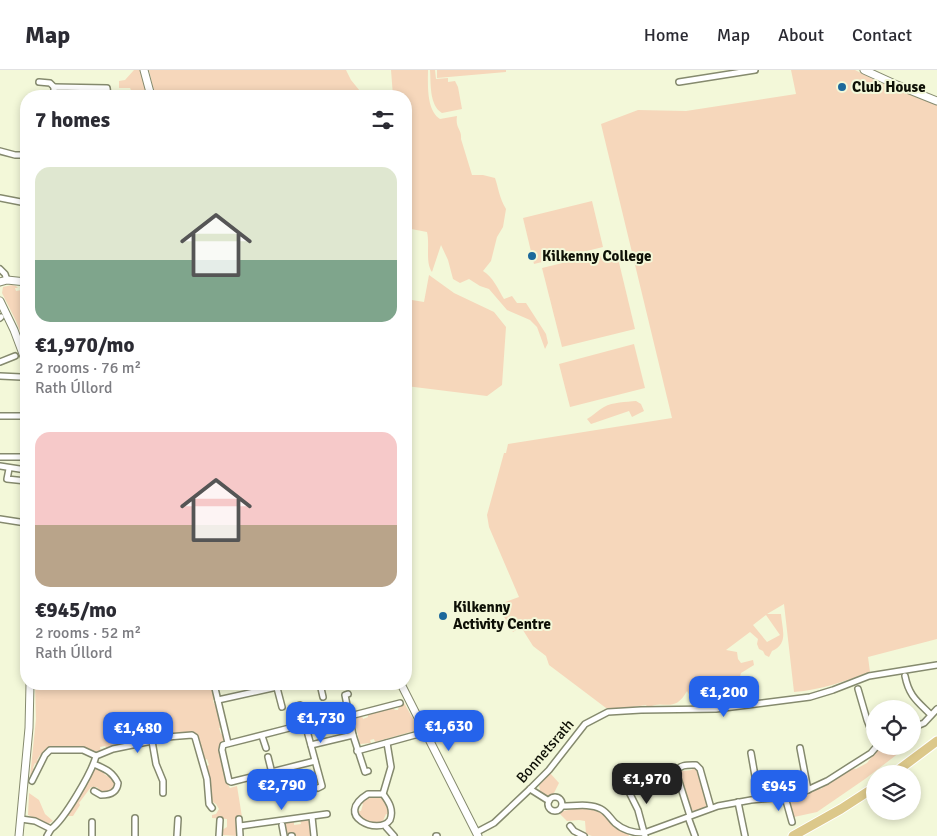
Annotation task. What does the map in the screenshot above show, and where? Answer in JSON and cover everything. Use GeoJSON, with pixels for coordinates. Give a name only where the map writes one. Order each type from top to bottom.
{"type":"FeatureCollection","features":[{"type":"Feature","properties":{"kind":"main road"},"geometry":{"type":"LineString","coordinates":[[905,765],[937,741]]}},
{"type":"Feature","properties":{"kind":"main road"},"geometry":{"type":"LineString","coordinates":[[793,836],[866,793]]}},
{"type":"Feature","properties":{"kind":"street"},"geometry":{"type":"LineString","coordinates":[[144,70],[149,90]]}},
{"type":"Feature","properties":{"kind":"street"},"geometry":{"type":"LineString","coordinates":[[679,82],[710,73],[755,70]]}},
{"type":"Feature","properties":{"kind":"street"},"geometry":{"type":"LineString","coordinates":[[864,70],[937,101]]}},
{"type":"Feature","properties":{"kind":"street"},"geometry":{"type":"LineString","coordinates":[[39,82],[50,83],[54,87],[107,88],[107,90]]}},
{"type":"Feature","properties":{"kind":"street"},"geometry":{"type":"LineString","coordinates":[[0,151],[20,155]]}},
{"type":"Feature","properties":{"kind":"street"},"geometry":{"type":"LineString","coordinates":[[0,198],[20,202]]}},
{"type":"Feature","properties":{"kind":"street"},"geometry":{"type":"LineString","coordinates":[[0,269],[6,275],[3,281],[20,282]]}},
{"type":"Feature","properties":{"kind":"street"},"geometry":{"type":"LineString","coordinates":[[0,301],[20,346]]}},
{"type":"Feature","properties":{"kind":"street"},"geometry":{"type":"LineString","coordinates":[[0,362],[14,356]]}},
{"type":"Feature","properties":{"kind":"street"},"geometry":{"type":"LineString","coordinates":[[0,376],[19,377],[18,370]]}},
{"type":"Feature","properties":{"kind":"street"},"geometry":{"type":"LineString","coordinates":[[0,416],[20,416]]}},
{"type":"Feature","properties":{"kind":"street"},"geometry":{"type":"LineString","coordinates":[[0,457],[20,457]]}},
{"type":"Feature","properties":{"kind":"street"},"geometry":{"type":"LineString","coordinates":[[0,466],[20,469]]}},
{"type":"Feature","properties":{"kind":"street"},"geometry":{"type":"LineString","coordinates":[[9,468],[7,479],[20,480]]}},
{"type":"Feature","properties":{"kind":"street"},"geometry":{"type":"LineString","coordinates":[[0,519],[20,522]]}},
{"type":"Feature","properties":{"kind":"street","name":"Bonnetsrath"},"geometry":{"type":"LineString","coordinates":[[477,834],[494,823],[549,770],[585,724],[608,712],[716,709],[810,696],[833,690],[869,676],[937,665]]}},
{"type":"Feature","properties":{"kind":"street"},"geometry":{"type":"LineString","coordinates":[[905,676],[912,698],[930,715]]}},
{"type":"Feature","properties":{"kind":"street"},"geometry":{"type":"LineString","coordinates":[[858,689],[866,717]]}},
{"type":"Feature","properties":{"kind":"street"},"geometry":{"type":"LineString","coordinates":[[19,836],[29,727],[30,690]]}},
{"type":"Feature","properties":{"kind":"street"},"geometry":{"type":"LineString","coordinates":[[216,690],[228,743]]}},
{"type":"Feature","properties":{"kind":"street"},"geometry":{"type":"LineString","coordinates":[[218,700],[257,690]]}},
{"type":"Feature","properties":{"kind":"street"},"geometry":{"type":"LineString","coordinates":[[277,690],[282,707]]}},
{"type":"Feature","properties":{"kind":"street"},"geometry":{"type":"LineString","coordinates":[[321,690],[323,697]]}},
{"type":"Feature","properties":{"kind":"street"},"geometry":{"type":"LineString","coordinates":[[404,690],[477,834]]}},
{"type":"Feature","properties":{"kind":"street"},"geometry":{"type":"LineString","coordinates":[[348,694],[344,695],[357,751],[365,772],[368,771]]}},
{"type":"Feature","properties":{"kind":"street"},"geometry":{"type":"LineString","coordinates":[[297,706],[300,705],[322,786],[318,788]]}},
{"type":"Feature","properties":{"kind":"street"},"geometry":{"type":"LineString","coordinates":[[350,716],[397,705]]}},
{"type":"Feature","properties":{"kind":"street"},"geometry":{"type":"LineString","coordinates":[[921,724],[937,709]]}},
{"type":"Feature","properties":{"kind":"street"},"geometry":{"type":"LineString","coordinates":[[305,724],[223,745],[222,750],[229,781],[272,773],[315,761]]}},
{"type":"Feature","properties":{"kind":"street"},"geometry":{"type":"LineString","coordinates":[[357,751],[426,732]]}},
{"type":"Feature","properties":{"kind":"street"},"geometry":{"type":"LineString","coordinates":[[32,781],[50,750],[83,750],[96,756],[113,749],[152,741],[155,738],[192,735],[195,737],[207,779],[209,804],[212,808]]}},
{"type":"Feature","properties":{"kind":"street"},"geometry":{"type":"LineString","coordinates":[[311,746],[353,735]]}},
{"type":"Feature","properties":{"kind":"street"},"geometry":{"type":"LineString","coordinates":[[262,736],[266,748]]}},
{"type":"Feature","properties":{"kind":"street"},"geometry":{"type":"LineString","coordinates":[[152,741],[156,764],[163,781],[163,792]]}},
{"type":"Feature","properties":{"kind":"street"},"geometry":{"type":"LineString","coordinates":[[383,794],[391,767],[387,743]]}},
{"type":"Feature","properties":{"kind":"street"},"geometry":{"type":"LineString","coordinates":[[800,748],[808,790]]}},
{"type":"Feature","properties":{"kind":"street"},"geometry":{"type":"LineString","coordinates":[[751,753],[759,799]]}},
{"type":"Feature","properties":{"kind":"street"},"geometry":{"type":"LineString","coordinates":[[549,801],[549,808],[552,811],[559,810],[562,806],[593,806],[602,809],[616,823],[634,834],[645,834],[711,808],[738,802],[785,797],[818,787],[868,755]]}},
{"type":"Feature","properties":{"kind":"street"},"geometry":{"type":"LineString","coordinates":[[47,836],[50,829],[63,815],[94,764],[96,756]]}},
{"type":"Feature","properties":{"kind":"street"},"geometry":{"type":"LineString","coordinates":[[268,757],[272,773]]}},
{"type":"Feature","properties":{"kind":"street"},"geometry":{"type":"LineString","coordinates":[[94,764],[108,770],[113,774],[118,783],[113,794],[101,795],[94,790]]}},
{"type":"Feature","properties":{"kind":"street"},"geometry":{"type":"LineString","coordinates":[[695,836],[676,772],[678,768],[685,765],[696,765],[700,769],[711,808]]}},
{"type":"Feature","properties":{"kind":"street"},"geometry":{"type":"LineString","coordinates":[[626,786],[638,810],[645,834]]}},
{"type":"Feature","properties":{"kind":"street"},"geometry":{"type":"LineString","coordinates":[[530,789],[549,801]]}},
{"type":"Feature","properties":{"kind":"street"},"geometry":{"type":"LineString","coordinates":[[368,794],[383,794],[391,808],[390,821],[386,827],[370,832],[362,828],[357,821],[355,809],[361,799],[368,794]]}},
{"type":"Feature","properties":{"kind":"street"},"geometry":{"type":"LineString","coordinates":[[785,797],[792,822]]}},
{"type":"Feature","properties":{"kind":"street"},"geometry":{"type":"LineString","coordinates":[[549,801],[557,798],[562,802],[562,806]]}},
{"type":"Feature","properties":{"kind":"street"},"geometry":{"type":"LineString","coordinates":[[738,802],[745,836]]}},
{"type":"Feature","properties":{"kind":"street"},"geometry":{"type":"LineString","coordinates":[[240,826],[327,814]]}},
{"type":"Feature","properties":{"kind":"street"},"geometry":{"type":"LineString","coordinates":[[312,817],[314,836]]}},
{"type":"Feature","properties":{"kind":"street"},"geometry":{"type":"LineString","coordinates":[[21,819],[34,821],[50,829]]}},
{"type":"Feature","properties":{"kind":"street"},"geometry":{"type":"LineString","coordinates":[[239,819],[240,836]]}},
{"type":"Feature","properties":{"kind":"street"},"geometry":{"type":"LineString","coordinates":[[219,836],[220,820]]}},
{"type":"Feature","properties":{"kind":"street"},"geometry":{"type":"LineString","coordinates":[[135,836],[136,821]]}},
{"type":"Feature","properties":{"kind":"street"},"geometry":{"type":"LineString","coordinates":[[177,821],[177,836]]}},
{"type":"Feature","properties":{"kind":"street"},"geometry":{"type":"LineString","coordinates":[[91,822],[92,836]]}},
{"type":"Feature","properties":{"kind":"street"},"geometry":{"type":"LineString","coordinates":[[282,825],[284,836]]}},
{"type":"Feature","properties":{"kind":"street"},"geometry":{"type":"LineString","coordinates":[[570,826],[574,831],[584,836]]}},
{"type":"Feature","properties":{"kind":"street"},"geometry":{"type":"LineString","coordinates":[[386,827],[394,836]]}},
{"type":"Feature","properties":{"kind":"shaded area"},"geometry":{"type":"Polygon","coordinates":[[[134,70],[140,70],[146,90],[119,88],[119,81],[125,80],[134,70]]]}},
{"type":"Feature","properties":{"kind":"shaded area"},"geometry":{"type":"Polygon","coordinates":[[[149,70],[346,70],[359,90],[154,90],[149,70]]]}},
{"type":"Feature","properties":{"kind":"shaded area"},"geometry":{"type":"Polygon","coordinates":[[[391,70],[428,70],[429,96],[432,110],[440,119],[457,116],[457,124],[472,175],[495,178],[500,197],[506,209],[503,227],[497,237],[491,261],[483,271],[492,280],[504,299],[512,296],[517,303],[526,303],[546,334],[548,343],[545,349],[537,327],[530,320],[507,310],[489,289],[469,279],[460,283],[453,279],[448,260],[441,245],[432,272],[428,258],[427,232],[412,229],[412,90],[393,90],[391,70]]]}},
{"type":"Feature","properties":{"kind":"shaded area"},"geometry":{"type":"Polygon","coordinates":[[[430,70],[435,70],[436,79],[448,78],[448,82],[455,81],[462,109],[442,113],[438,109],[433,99],[430,70]]]}},
{"type":"Feature","properties":{"kind":"shaded area"},"geometry":{"type":"Polygon","coordinates":[[[437,70],[506,70],[506,72],[437,78],[437,70]]]}},
{"type":"Feature","properties":{"kind":"shaded area"},"geometry":{"type":"Polygon","coordinates":[[[791,70],[855,70],[879,82],[937,105],[937,639],[868,657],[870,672],[823,687],[794,692],[784,604],[767,614],[781,614],[783,640],[781,644],[772,651],[769,657],[759,649],[758,639],[750,632],[726,650],[737,652],[741,663],[753,660],[754,665],[741,673],[739,680],[731,680],[725,690],[720,693],[692,699],[687,691],[682,698],[673,704],[658,704],[648,708],[646,705],[621,709],[606,708],[549,665],[546,656],[533,646],[521,627],[513,632],[497,605],[519,597],[489,527],[487,515],[508,444],[672,418],[601,124],[638,110],[686,111],[796,94],[791,70]],[[766,615],[753,625],[767,642],[780,635],[766,615]]]}},
{"type":"Feature","properties":{"kind":"shaded area"},"geometry":{"type":"Polygon","coordinates":[[[592,201],[603,247],[534,264],[523,218],[592,201]]]}},
{"type":"Feature","properties":{"kind":"shaded area"},"geometry":{"type":"Polygon","coordinates":[[[616,250],[635,329],[562,347],[542,268],[616,250]]]}},
{"type":"Feature","properties":{"kind":"shaded area"},"geometry":{"type":"Polygon","coordinates":[[[429,275],[454,293],[494,312],[506,327],[502,385],[487,396],[412,387],[412,300],[424,302],[429,275]]]}},
{"type":"Feature","properties":{"kind":"shaded area"},"geometry":{"type":"Polygon","coordinates":[[[12,285],[18,288],[15,288],[16,291],[20,290],[20,331],[2,293],[3,287],[12,285]]]}},
{"type":"Feature","properties":{"kind":"shaded area"},"geometry":{"type":"Polygon","coordinates":[[[634,344],[645,388],[570,407],[559,364],[634,344]]]}},
{"type":"Feature","properties":{"kind":"shaded area"},"geometry":{"type":"Polygon","coordinates":[[[636,401],[641,404],[644,411],[632,417],[629,411],[591,424],[587,419],[608,405],[636,401]]]}},
{"type":"Feature","properties":{"kind":"shaded area"},"geometry":{"type":"Polygon","coordinates":[[[35,690],[214,690],[216,699],[213,700],[214,704],[217,703],[223,727],[219,728],[221,734],[224,734],[226,741],[223,743],[220,751],[227,783],[230,788],[237,786],[242,817],[237,818],[238,836],[222,835],[222,830],[227,827],[227,819],[212,818],[212,815],[216,814],[219,809],[211,801],[206,767],[209,765],[207,759],[204,760],[192,733],[170,734],[169,731],[163,731],[163,735],[154,735],[148,740],[130,741],[107,748],[105,746],[100,747],[101,751],[76,746],[50,748],[43,755],[40,755],[37,760],[40,762],[38,765],[35,763],[33,768],[36,770],[32,778],[30,777],[36,719],[35,690]]]}},
{"type":"Feature","properties":{"kind":"shaded area"},"geometry":{"type":"Polygon","coordinates":[[[404,703],[416,724],[414,731],[375,742],[374,739],[370,740],[371,743],[360,744],[354,719],[362,716],[363,719],[368,717],[368,714],[392,707],[398,710],[399,706],[404,703]]]}},
{"type":"Feature","properties":{"kind":"shaded area"},"geometry":{"type":"Polygon","coordinates":[[[873,755],[896,755],[883,765],[866,765],[866,778],[817,812],[794,817],[790,804],[794,799],[818,788],[821,789],[828,782],[852,768],[856,769],[867,763],[873,755]]]}},
{"type":"Feature","properties":{"kind":"shaded area"},"geometry":{"type":"Polygon","coordinates":[[[694,766],[698,770],[707,805],[705,808],[694,811],[689,806],[679,770],[692,770],[694,766]]]}},
{"type":"Feature","properties":{"kind":"shaded area"},"geometry":{"type":"Polygon","coordinates":[[[93,769],[106,771],[104,774],[115,779],[115,788],[108,793],[101,793],[97,787],[91,787],[79,803],[80,805],[73,816],[67,816],[93,769]]]}},
{"type":"Feature","properties":{"kind":"shaded area"},"geometry":{"type":"Polygon","coordinates":[[[550,773],[559,783],[553,795],[547,796],[540,791],[539,785],[550,773]]]}},
{"type":"Feature","properties":{"kind":"shaded area"},"geometry":{"type":"Polygon","coordinates":[[[29,793],[39,800],[45,814],[53,821],[48,824],[28,815],[29,793]]]}},
{"type":"Feature","properties":{"kind":"shaded area"},"geometry":{"type":"Polygon","coordinates":[[[371,796],[379,797],[386,803],[389,815],[386,814],[383,821],[386,823],[382,827],[371,829],[361,824],[356,810],[361,811],[363,804],[359,803],[371,796]]]}},
{"type":"Feature","properties":{"kind":"shaded area"},"geometry":{"type":"Polygon","coordinates":[[[579,808],[599,812],[628,832],[629,836],[592,836],[586,834],[585,821],[567,821],[560,814],[563,811],[579,808]]]}},
{"type":"Feature","properties":{"kind":"shaded area"},"geometry":{"type":"Polygon","coordinates":[[[307,819],[310,821],[312,836],[288,834],[284,824],[280,824],[294,821],[294,825],[301,824],[300,820],[307,819]]]}},
{"type":"Feature","properties":{"kind":"place","name":"Club House"},"geometry":{"type":"Point","coordinates":[842,87]}},
{"type":"Feature","properties":{"kind":"place","name":"Kilkenny College"},"geometry":{"type":"Point","coordinates":[532,256]}},
{"type":"Feature","properties":{"kind":"place","name":"Kilkenny Activity Centre"},"geometry":{"type":"Point","coordinates":[443,616]}}]}
